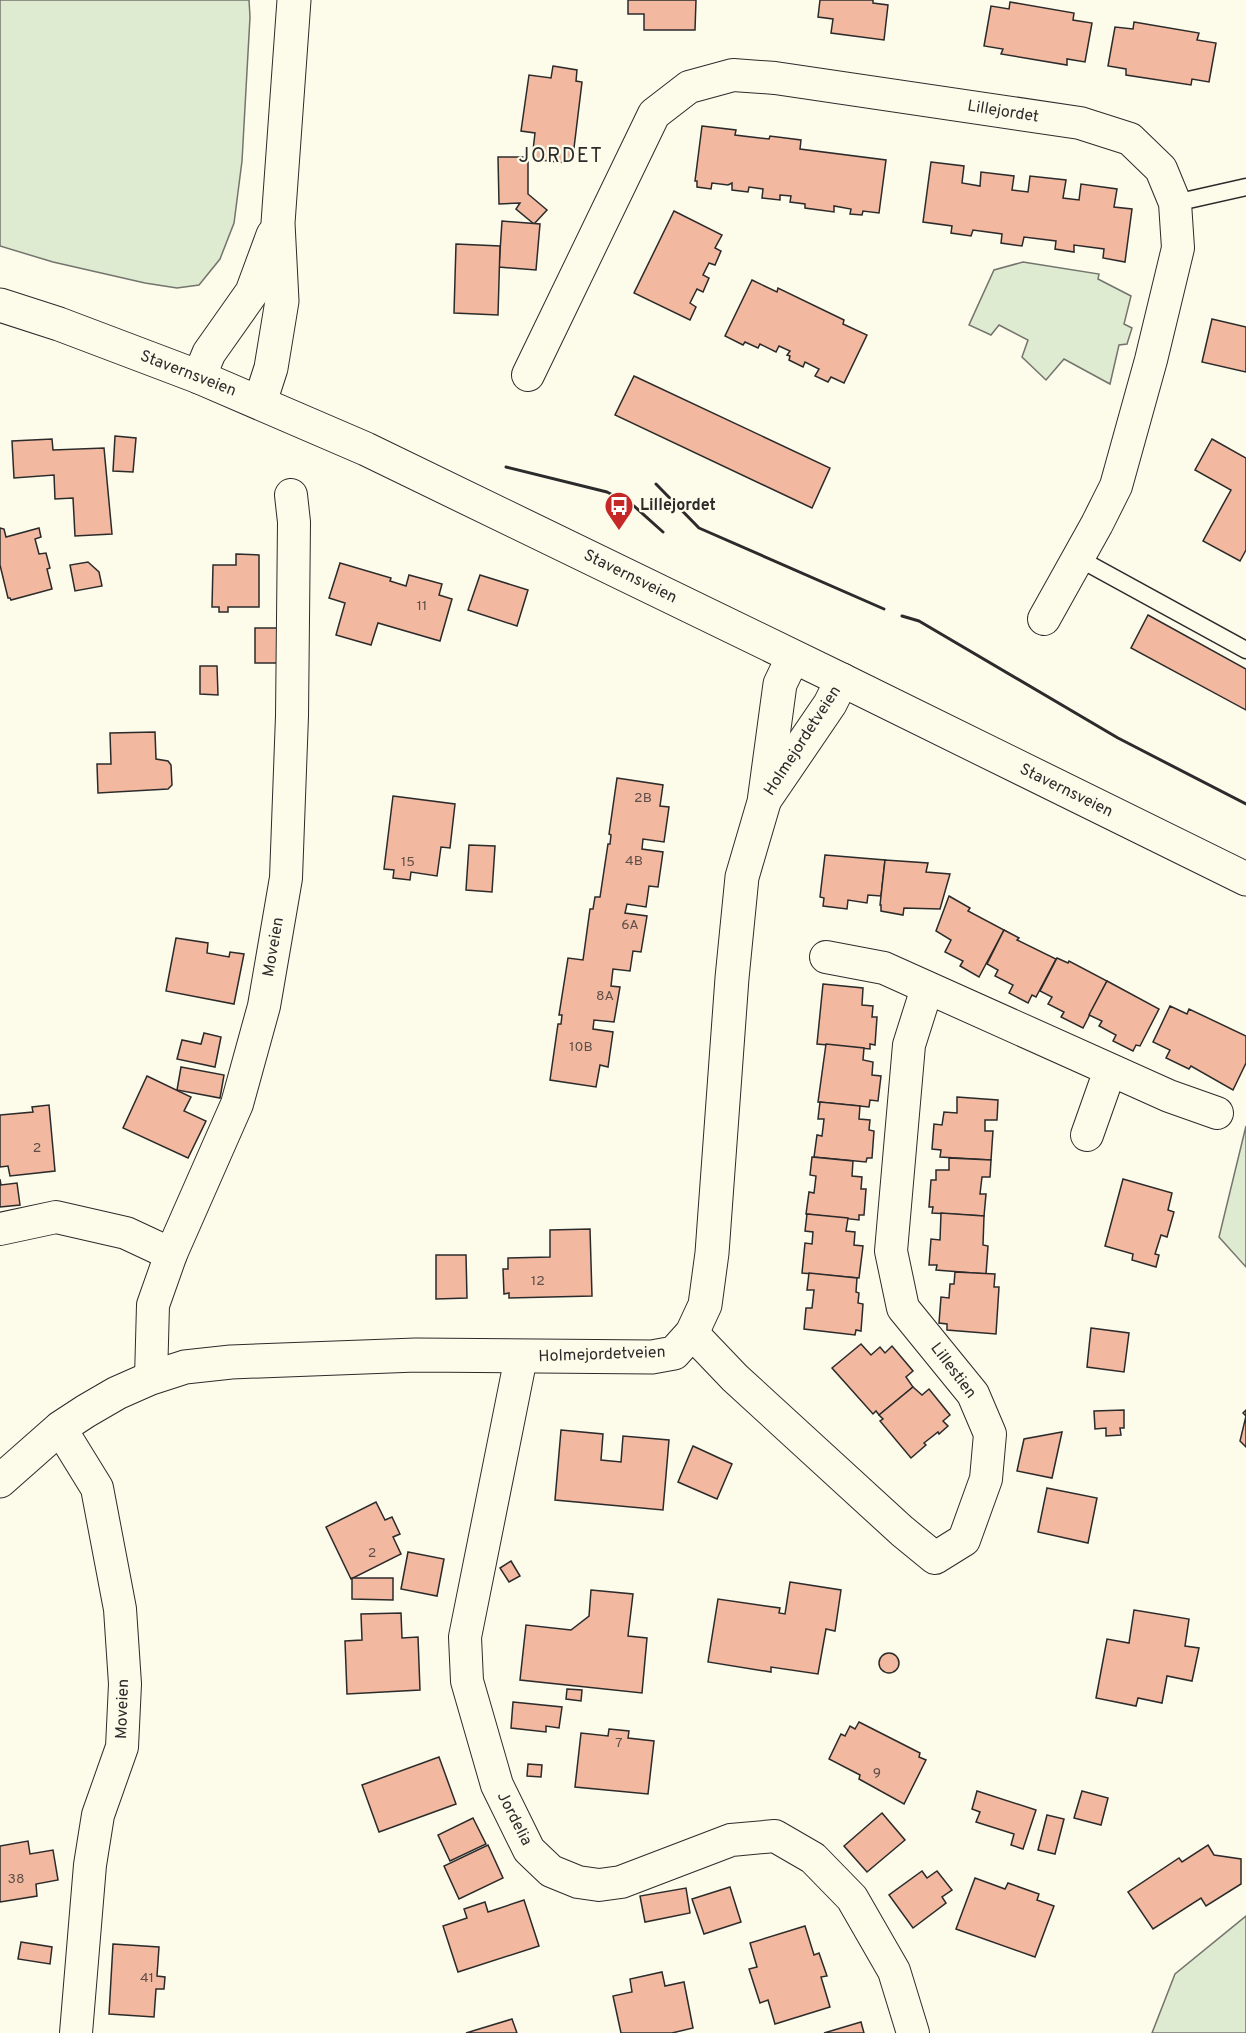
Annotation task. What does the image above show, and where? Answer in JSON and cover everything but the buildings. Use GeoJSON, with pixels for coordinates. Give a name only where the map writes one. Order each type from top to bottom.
{"type":"FeatureCollection","features":[{"type":"Feature","properties":{"kind":"main road"},"geometry":{"type":"LineString","coordinates":[[260,402],[271,368],[282,301],[278,223],[294,0]]}},
{"type":"Feature","properties":{"kind":"main road"},"geometry":{"type":"LineString","coordinates":[[199,377],[209,353],[252,291],[278,223]]}},
{"type":"Feature","properties":{"kind":"main road","name":"Stavernsveien"},"geometry":{"type":"LineString","coordinates":[[0,305],[59,324],[199,377],[366,449],[1246,879]]}},
{"type":"Feature","properties":{"kind":"main road","name":"Holmejordetveien"},"geometry":{"type":"LineString","coordinates":[[0,1480],[60,1428],[117,1393],[151,1378],[185,1367],[231,1362],[416,1355],[652,1357],[674,1353],[692,1333],[705,1305],[712,1253],[732,978],[742,877],[764,802],[780,684],[793,657]]}},
{"type":"Feature","properties":{"kind":"main road","name":"Holmejordetveien"},"geometry":{"type":"LineString","coordinates":[[764,802],[830,704],[842,680]]}},
{"type":"Feature","properties":{"kind":"street","name":"Lillejordet"},"geometry":{"type":"LineString","coordinates":[[528,375],[654,114],[689,87],[732,75],[775,78],[1080,123],[1130,139],[1161,168],[1175,203],[1178,248],[1151,360],[1116,486],[1044,620]]}},
{"type":"Feature","properties":{"kind":"street","name":"Moveien"},"geometry":{"type":"LineString","coordinates":[[151,1378],[153,1305],[171,1254],[237,1104],[264,1006],[286,878],[292,716],[294,522],[291,495]]}},
{"type":"Feature","properties":{"kind":"street"},"geometry":{"type":"LineString","coordinates":[[826,957],[884,968],[1169,1096],[1217,1113]]}},
{"type":"Feature","properties":{"kind":"street","name":"Lillestien"},"geometry":{"type":"LineString","coordinates":[[692,1333],[735,1378],[934,1558],[964,1540],[986,1479],[990,1434],[973,1394],[903,1308],[891,1251],[909,1045],[927,988]]}},
{"type":"Feature","properties":{"kind":"street"},"geometry":{"type":"LineString","coordinates":[[1087,1136],[1110,1070]]}},
{"type":"Feature","properties":{"kind":"street"},"geometry":{"type":"LineString","coordinates":[[0,1229],[56,1217],[126,1233],[171,1254]]}},
{"type":"Feature","properties":{"kind":"street","name":"Jordelia"},"geometry":{"type":"LineString","coordinates":[[521,1357],[465,1637],[467,1682],[497,1785],[530,1850],[551,1871],[578,1882],[599,1885],[621,1882],[731,1840],[775,1836],[813,1858],[852,1898],[894,1971],[913,2033]]}},
{"type":"Feature","properties":{"kind":"street","name":"Moveien"},"geometry":{"type":"LineString","coordinates":[[60,1428],[97,1488],[120,1609],[125,1684],[122,1747],[98,1815],[90,1865],[76,2033]]}},
{"type":"Feature","properties":{"kind":"lane"},"geometry":{"type":"LineString","coordinates":[[1175,203],[1246,187]]}},
{"type":"Feature","properties":{"kind":"lane"},"geometry":{"type":"LineString","coordinates":[[1078,558],[1245,648]]}},
{"type":"Feature","properties":{"kind":"green space"},"geometry":{"type":"Polygon","coordinates":[[[0,0],[249,0],[242,161],[234,223],[220,259],[199,285],[177,288],[145,283],[53,262],[0,246],[0,0]]]}},
{"type":"Feature","properties":{"kind":"green space"},"geometry":{"type":"Polygon","coordinates":[[[1023,262],[1099,274],[1098,279],[1131,296],[1124,324],[1132,328],[1127,344],[1119,345],[1110,384],[1064,359],[1046,380],[1022,357],[1028,340],[999,325],[991,335],[969,325],[994,270],[1023,262]]]}},
{"type":"Feature","properties":{"kind":"green space"},"geometry":{"type":"Polygon","coordinates":[[[1246,1126],[1246,1267],[1219,1237],[1246,1126]]]}},
{"type":"Feature","properties":{"kind":"green space"},"geometry":{"type":"Polygon","coordinates":[[[1246,1916],[1246,2033],[1152,2033],[1175,1974],[1246,1916]]]}},
{"type":"Feature","properties":{"kind":"wall"},"geometry":{"type":"LineString","coordinates":[[506,467],[607,492],[634,506],[663,532]]}},
{"type":"Feature","properties":{"kind":"wall"},"geometry":{"type":"LineString","coordinates":[[656,484],[699,528],[884,609]]}},
{"type":"Feature","properties":{"kind":"wall"},"geometry":{"type":"LineString","coordinates":[[902,616],[919,621],[1118,738],[1246,804]]}},
{"type":"Feature","properties":{"kind":"place","name":"Lillejordet"},"geometry":{"type":"Point","coordinates":[619,532]}},
{"type":"Feature","properties":{"kind":"district","name":"JORDET"},"geometry":{"type":"Point","coordinates":[561,157]}}]}
